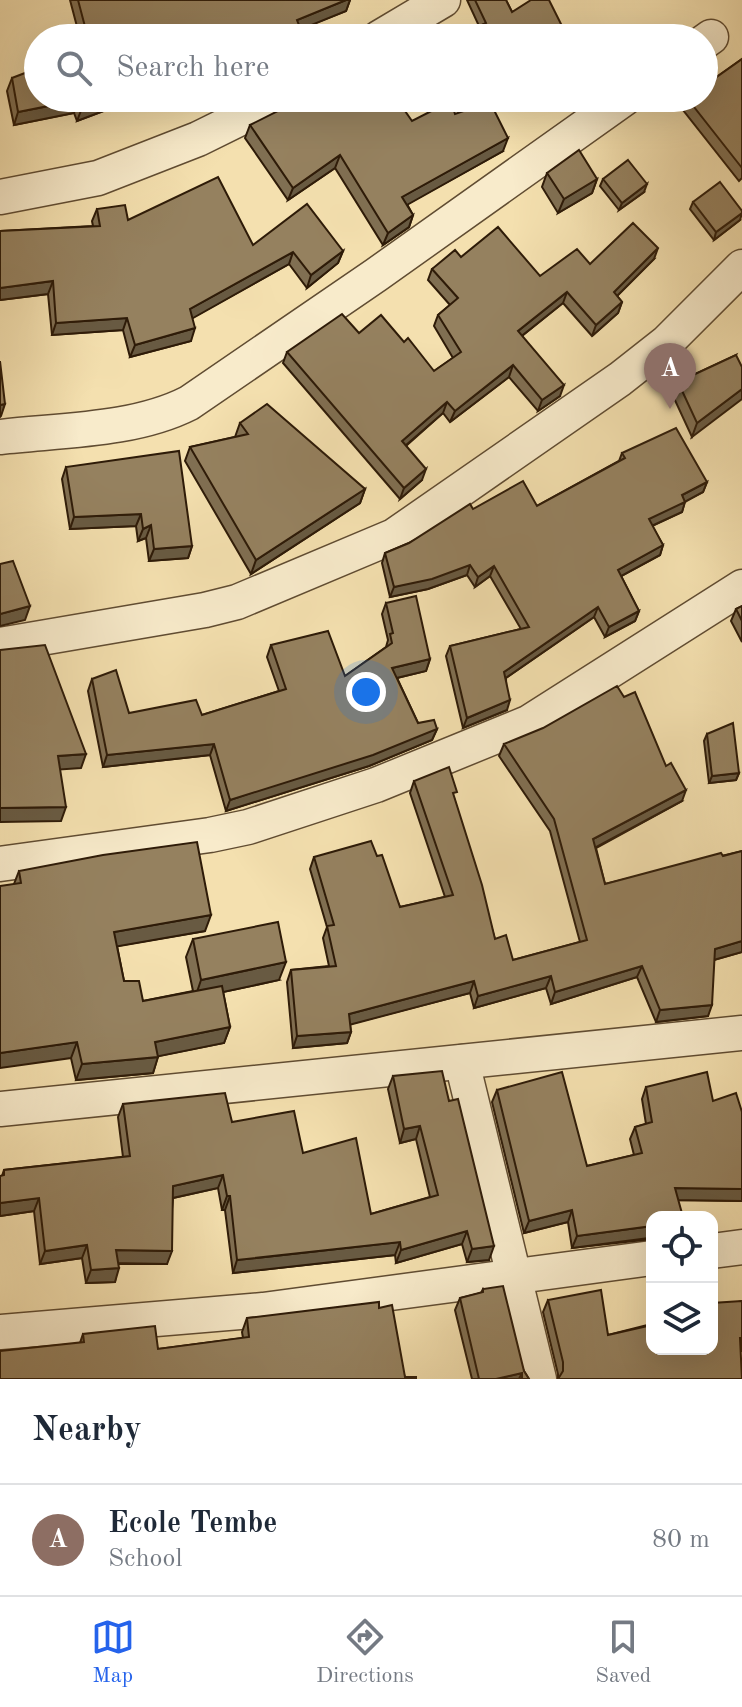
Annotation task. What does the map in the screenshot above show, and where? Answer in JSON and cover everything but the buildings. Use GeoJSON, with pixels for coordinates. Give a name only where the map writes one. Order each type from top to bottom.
{"type":"FeatureCollection","features":[{"type":"Feature","properties":{"kind":"street"},"geometry":{"type":"LineString","coordinates":[[403,24],[443,0]]}},
{"type":"Feature","properties":{"kind":"street"},"geometry":{"type":"LineString","coordinates":[[0,197],[98,178],[198,139],[253,112]]}},
{"type":"Feature","properties":{"kind":"street"},"geometry":{"type":"LineString","coordinates":[[0,437],[140,421],[164,416],[189,403],[605,112]]}},
{"type":"Feature","properties":{"kind":"street"},"geometry":{"type":"LineString","coordinates":[[0,645],[237,602],[394,536],[620,379],[667,342],[742,267]]}},
{"type":"Feature","properties":{"kind":"street"},"geometry":{"type":"LineString","coordinates":[[0,864],[210,835],[248,827],[376,785],[528,723],[742,587]]}},
{"type":"Feature","properties":{"kind":"street"},"geometry":{"type":"LineString","coordinates":[[0,1109],[742,1033]]}},
{"type":"Feature","properties":{"kind":"street"},"geometry":{"type":"LineString","coordinates":[[462,1062],[539,1379]]}},
{"type":"Feature","properties":{"kind":"street"},"geometry":{"type":"LineString","coordinates":[[718,1250],[742,1247]]}},
{"type":"Feature","properties":{"kind":"street"},"geometry":{"type":"LineString","coordinates":[[0,1332],[263,1310],[646,1259]]}},
{"type":"Feature","properties":{"kind":"place","name":"Ecole Tembe"},"geometry":{"type":"Point","coordinates":[670,409]}}]}
